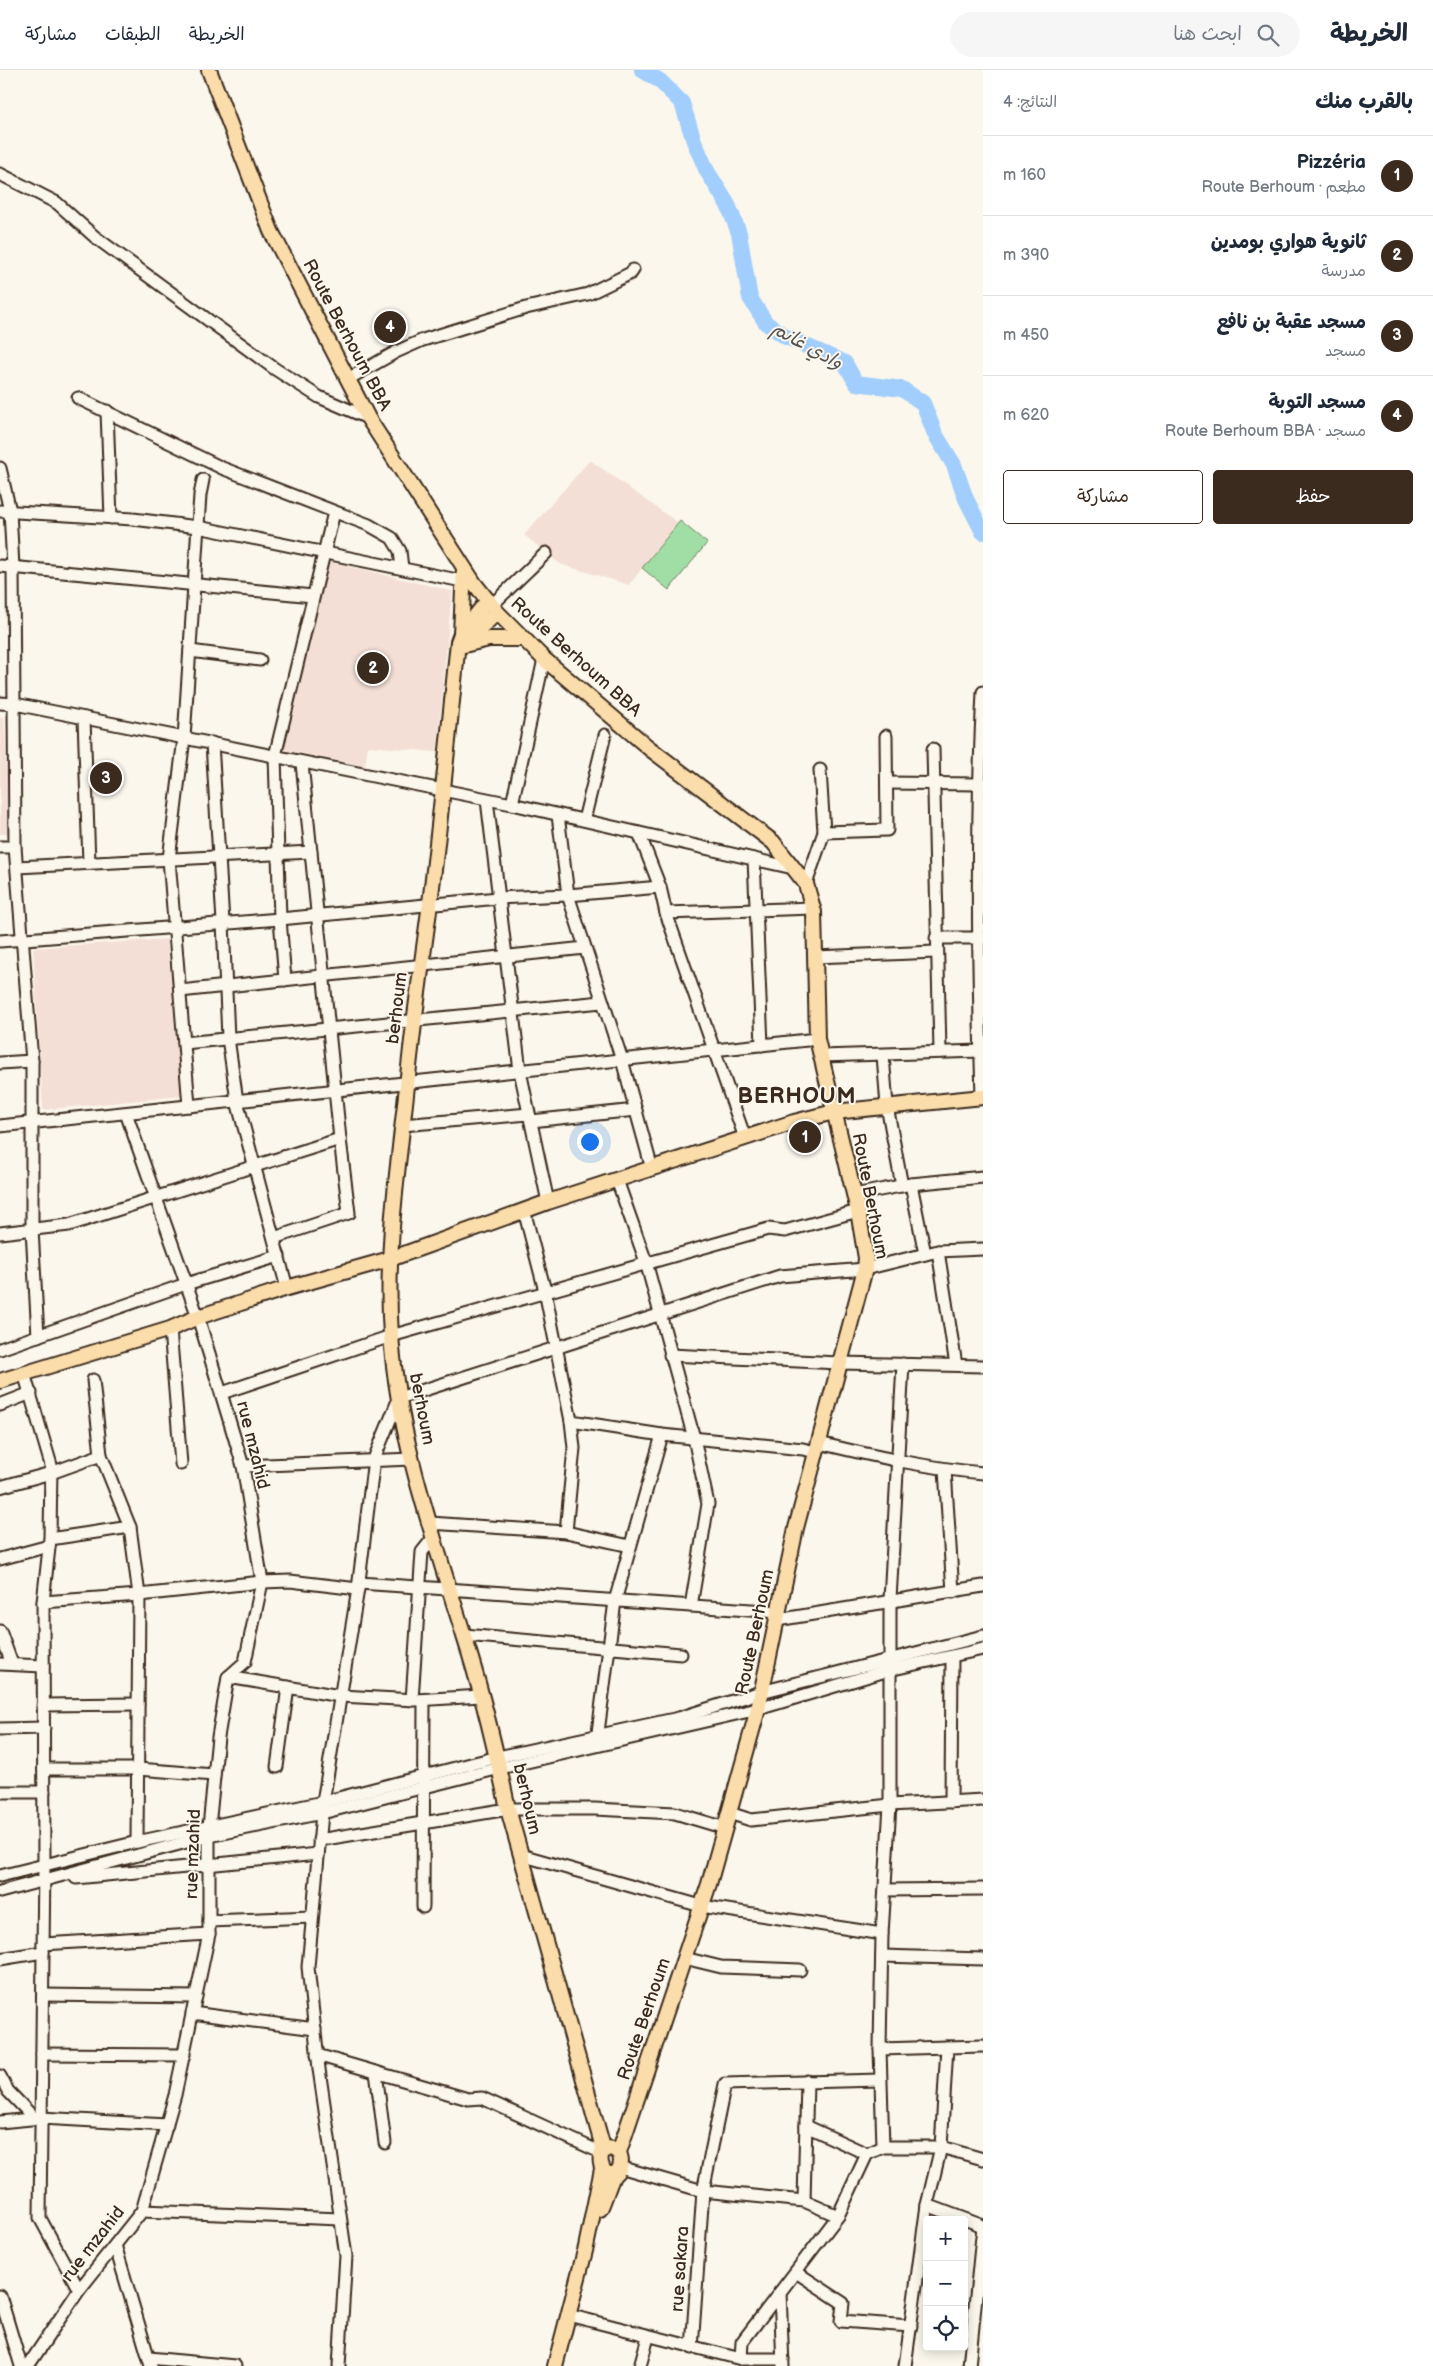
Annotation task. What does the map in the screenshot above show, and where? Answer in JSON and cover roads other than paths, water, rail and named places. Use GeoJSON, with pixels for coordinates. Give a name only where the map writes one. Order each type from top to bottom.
{"type":"FeatureCollection","features":[{"type":"Feature","properties":{"kind":"main road","name":"Route Berhoum BBA"},"geometry":{"type":"LineString","coordinates":[[209,70],[271,231],[368,418],[467,578],[544,659],[649,748],[774,842],[806,884],[813,908],[817,1039],[834,1112]]}},
{"type":"Feature","properties":{"kind":"main road","name":"berhoum"},"geometry":{"type":"LineString","coordinates":[[467,578],[461,644],[402,1125],[390,1259],[391,1336],[399,1398],[412,1458],[448,1589],[464,1635],[481,1696],[499,1763],[508,1809],[603,2152]]}},
{"type":"Feature","properties":{"kind":"main road"},"geometry":{"type":"LineString","coordinates":[[461,644],[493,606]]}},
{"type":"Feature","properties":{"kind":"main road"},"geometry":{"type":"LineString","coordinates":[[461,644],[489,638],[524,639]]}},
{"type":"Feature","properties":{"kind":"main road"},"geometry":{"type":"LineString","coordinates":[[0,1382],[170,1329],[198,1317],[287,1288],[390,1259],[548,1202],[745,1138],[834,1112],[982,1097]]}},
{"type":"Feature","properties":{"kind":"main road","name":"Route Berhoum"},"geometry":{"type":"LineString","coordinates":[[619,2152],[725,1828],[758,1709],[796,1528],[865,1269],[866,1258],[858,1211],[834,1112]]}},
{"type":"Feature","properties":{"kind":"main road"},"geometry":{"type":"LineString","coordinates":[[554,2366],[586,2247],[612,2170],[621,2159],[619,2152],[613,2148],[603,2152],[600,2161],[612,2170]]}},
{"type":"Feature","properties":{"kind":"street"},"geometry":{"type":"LineString","coordinates":[[0,174],[57,203],[95,237],[275,369],[319,397],[368,418]]}},
{"type":"Feature","properties":{"kind":"street"},"geometry":{"type":"LineString","coordinates":[[348,379],[396,352],[423,340],[526,308],[588,294],[631,273],[633,270]]}},
{"type":"Feature","properties":{"kind":"street"},"geometry":{"type":"LineString","coordinates":[[78,398],[222,468],[369,525],[392,538],[400,550],[402,568]]}},
{"type":"Feature","properties":{"kind":"street"},"geometry":{"type":"LineString","coordinates":[[107,411],[111,518]]}},
{"type":"Feature","properties":{"kind":"street"},"geometry":{"type":"LineString","coordinates":[[0,468],[13,567],[15,847],[32,1061],[32,1228],[38,1336]]}},
{"type":"Feature","properties":{"kind":"street"},"geometry":{"type":"LineString","coordinates":[[189,1106],[169,859],[184,738],[198,527],[203,480]]}},
{"type":"Feature","properties":{"kind":"street"},"geometry":{"type":"LineString","coordinates":[[5,511],[111,518],[198,527],[402,568],[467,578]]}},
{"type":"Feature","properties":{"kind":"street"},"geometry":{"type":"LineString","coordinates":[[285,980],[280,919],[275,756],[334,512]]}},
{"type":"Feature","properties":{"kind":"street"},"geometry":{"type":"LineString","coordinates":[[493,606],[546,553]]}},
{"type":"Feature","properties":{"kind":"street"},"geometry":{"type":"LineString","coordinates":[[0,566],[313,596]]}},
{"type":"Feature","properties":{"kind":"street"},"geometry":{"type":"LineString","coordinates":[[190,651],[260,660]]}},
{"type":"Feature","properties":{"kind":"street"},"geometry":{"type":"LineString","coordinates":[[512,804],[544,659]]}},
{"type":"Feature","properties":{"kind":"street"},"geometry":{"type":"LineString","coordinates":[[982,1097],[980,790],[983,692]]}},
{"type":"Feature","properties":{"kind":"street"},"geometry":{"type":"LineString","coordinates":[[0,703],[15,704],[512,804],[793,868]]}},
{"type":"Feature","properties":{"kind":"street"},"geometry":{"type":"LineString","coordinates":[[84,718],[89,863]]}},
{"type":"Feature","properties":{"kind":"street"},"geometry":{"type":"LineString","coordinates":[[584,820],[605,735]]}},
{"type":"Feature","properties":{"kind":"street"},"geometry":{"type":"LineString","coordinates":[[824,832],[887,830],[886,736]]}},
{"type":"Feature","properties":{"kind":"street"},"geometry":{"type":"LineString","coordinates":[[212,743],[228,1038],[237,1101],[287,1288]]}},
{"type":"Feature","properties":{"kind":"street"},"geometry":{"type":"LineString","coordinates":[[933,749],[936,952],[940,1052]]}},
{"type":"Feature","properties":{"kind":"street"},"geometry":{"type":"LineString","coordinates":[[274,1238],[350,1214],[340,1139],[302,763]]}},
{"type":"Feature","properties":{"kind":"street"},"geometry":{"type":"LineString","coordinates":[[806,884],[824,832],[820,770]]}},
{"type":"Feature","properties":{"kind":"street"},"geometry":{"type":"LineString","coordinates":[[887,783],[934,784],[980,790]]}},
{"type":"Feature","properties":{"kind":"street"},"geometry":{"type":"LineString","coordinates":[[486,800],[520,1071],[548,1202]]}},
{"type":"Feature","properties":{"kind":"street"},"geometry":{"type":"LineString","coordinates":[[558,815],[568,896],[622,1060],[652,1169]]}},
{"type":"Feature","properties":{"kind":"street"},"geometry":{"type":"LineString","coordinates":[[639,833],[660,887],[666,913],[745,1138]]}},
{"type":"Feature","properties":{"kind":"street"},"geometry":{"type":"LineString","coordinates":[[0,847],[15,847]]}},
{"type":"Feature","properties":{"kind":"street"},"geometry":{"type":"LineString","coordinates":[[17,867],[311,852]]}},
{"type":"Feature","properties":{"kind":"street"},"geometry":{"type":"LineString","coordinates":[[754,859],[762,1045]]}},
{"type":"Feature","properties":{"kind":"street"},"geometry":{"type":"LineString","coordinates":[[0,941],[280,919],[498,898],[568,896],[660,887]]}},
{"type":"Feature","properties":{"kind":"street"},"geometry":{"type":"LineString","coordinates":[[666,913],[813,908]]}},
{"type":"Feature","properties":{"kind":"street"},"geometry":{"type":"LineString","coordinates":[[936,938],[981,938]]}},
{"type":"Feature","properties":{"kind":"street"},"geometry":{"type":"LineString","coordinates":[[180,991],[584,948]]}},
{"type":"Feature","properties":{"kind":"street"},"geometry":{"type":"LineString","coordinates":[[815,957],[936,952]]}},
{"type":"Feature","properties":{"kind":"street"},"geometry":{"type":"LineString","coordinates":[[184,1043],[602,1002]]}},
{"type":"Feature","properties":{"kind":"street"},"geometry":{"type":"LineString","coordinates":[[0,1126],[817,1039]]}},
{"type":"Feature","properties":{"kind":"street"},"geometry":{"type":"LineString","coordinates":[[821,1056],[981,1051]]}},
{"type":"Feature","properties":{"kind":"street"},"geometry":{"type":"LineString","coordinates":[[883,1055],[887,1106],[925,1254]]}},
{"type":"Feature","properties":{"kind":"street"},"geometry":{"type":"LineString","coordinates":[[0,1063],[32,1061]]}},
{"type":"Feature","properties":{"kind":"street"},"geometry":{"type":"LineString","coordinates":[[402,1125],[636,1110]]}},
{"type":"Feature","properties":{"kind":"street","name":"rue mzahid"},"geometry":{"type":"LineString","coordinates":[[28,2366],[78,2290],[142,2210],[184,2055],[208,1934],[209,1832],[214,1775],[228,1677],[245,1662],[262,1582],[243,1466],[222,1393],[198,1317],[126,1113]]}},
{"type":"Feature","properties":{"kind":"street"},"geometry":{"type":"LineString","coordinates":[[0,1233],[69,1225],[340,1139]]}},
{"type":"Feature","properties":{"kind":"street"},"geometry":{"type":"LineString","coordinates":[[854,1194],[907,1185],[983,1178]]}},
{"type":"Feature","properties":{"kind":"street"},"geometry":{"type":"LineString","coordinates":[[617,1180],[646,1262],[661,1314],[670,1355],[694,1438],[708,1504],[691,1606]]}},
{"type":"Feature","properties":{"kind":"street"},"geometry":{"type":"LineString","coordinates":[[524,1210],[545,1291],[571,1421],[574,1448],[566,1532]]}},
{"type":"Feature","properties":{"kind":"street"},"geometry":{"type":"LineString","coordinates":[[222,1393],[391,1336],[646,1262],[768,1228],[785,1231],[858,1211]]}},
{"type":"Feature","properties":{"kind":"street"},"geometry":{"type":"LineString","coordinates":[[340,2366],[346,2256],[317,2055],[308,1967],[322,1808],[358,1586],[374,1459],[399,1398],[780,1276],[865,1269],[938,1251],[983,1249]]}},
{"type":"Feature","properties":{"kind":"street"},"geometry":{"type":"LineString","coordinates":[[938,1251],[956,1365]]}},
{"type":"Feature","properties":{"kind":"street"},"geometry":{"type":"LineString","coordinates":[[0,1349],[186,1284],[279,1256]]}},
{"type":"Feature","properties":{"kind":"street"},"geometry":{"type":"LineString","coordinates":[[170,1329],[182,1464]]}},
{"type":"Feature","properties":{"kind":"street"},"geometry":{"type":"LineString","coordinates":[[670,1355],[839,1363],[983,1366]]}},
{"type":"Feature","properties":{"kind":"street"},"geometry":{"type":"LineString","coordinates":[[883,2147],[880,2049],[882,1934],[890,1805],[890,1600],[903,1364]]}},
{"type":"Feature","properties":{"kind":"street"},"geometry":{"type":"LineString","coordinates":[[24,1373],[52,1465],[50,1543],[43,1602],[43,1995],[38,2119],[40,2218],[78,2290]]}},
{"type":"Feature","properties":{"kind":"street"},"geometry":{"type":"LineString","coordinates":[[93,1380],[101,1455],[130,1527],[139,1595],[137,1842]]}},
{"type":"Feature","properties":{"kind":"street"},"geometry":{"type":"LineString","coordinates":[[0,1404],[31,1393]]}},
{"type":"Feature","properties":{"kind":"street"},"geometry":{"type":"LineString","coordinates":[[571,1421],[662,1435],[803,1449],[818,1447],[945,1470],[983,1473]]}},
{"type":"Feature","properties":{"kind":"street"},"geometry":{"type":"LineString","coordinates":[[597,1740],[615,1601],[662,1435]]}},
{"type":"Feature","properties":{"kind":"street"},"geometry":{"type":"LineString","coordinates":[[0,1487],[51,1473],[101,1455]]}},
{"type":"Feature","properties":{"kind":"street"},"geometry":{"type":"LineString","coordinates":[[243,1466],[412,1458]]}},
{"type":"Feature","properties":{"kind":"street"},"geometry":{"type":"LineString","coordinates":[[945,1470],[953,1592]]}},
{"type":"Feature","properties":{"kind":"street"},"geometry":{"type":"LineString","coordinates":[[430,1523],[566,1532],[630,1546]]}},
{"type":"Feature","properties":{"kind":"street"},"geometry":{"type":"LineString","coordinates":[[0,1559],[50,1543],[130,1527]]}},
{"type":"Feature","properties":{"kind":"street"},"geometry":{"type":"LineString","coordinates":[[412,1700],[422,1552],[434,1537]]}},
{"type":"Feature","properties":{"kind":"street"},"geometry":{"type":"LineString","coordinates":[[43,1602],[290,1581],[358,1586],[420,1587],[691,1606],[778,1616],[953,1592],[983,1586]]}},
{"type":"Feature","properties":{"kind":"street"},"geometry":{"type":"LineString","coordinates":[[0,1631],[6,1664],[43,1666]]}},
{"type":"Feature","properties":{"kind":"street"},"geometry":{"type":"LineString","coordinates":[[464,1635],[681,1654]]}},
{"type":"Feature","properties":{"kind":"street"},"geometry":{"type":"LineString","coordinates":[[597,1740],[758,1709],[889,1664],[983,1636]]}},
{"type":"Feature","properties":{"kind":"street"},"geometry":{"type":"LineString","coordinates":[[0,1876],[137,1842],[209,1832],[322,1808],[597,1740],[679,1718],[761,1692],[889,1664],[952,1656],[983,1649]]}},
{"type":"Feature","properties":{"kind":"street"},"geometry":{"type":"LineString","coordinates":[[951,1802],[952,1656]]}},
{"type":"Feature","properties":{"kind":"street"},"geometry":{"type":"LineString","coordinates":[[228,1677],[340,1696],[412,1700],[481,1696]]}},
{"type":"Feature","properties":{"kind":"street"},"geometry":{"type":"LineString","coordinates":[[277,1767],[288,1687]]}},
{"type":"Feature","properties":{"kind":"street"},"geometry":{"type":"LineString","coordinates":[[423,1907],[424,1700]]}},
{"type":"Feature","properties":{"kind":"street"},"geometry":{"type":"LineString","coordinates":[[44,1705],[138,1704]]}},
{"type":"Feature","properties":{"kind":"street"},"geometry":{"type":"LineString","coordinates":[[0,1729],[44,1728]]}},
{"type":"Feature","properties":{"kind":"street"},"geometry":{"type":"LineString","coordinates":[[44,1769],[138,1769],[214,1775]]}},
{"type":"Feature","properties":{"kind":"street"},"geometry":{"type":"LineString","coordinates":[[0,1792],[44,1792]]}},
{"type":"Feature","properties":{"kind":"street"},"geometry":{"type":"LineString","coordinates":[[729,1813],[751,1820],[890,1805],[983,1800]]}},
{"type":"Feature","properties":{"kind":"street"},"geometry":{"type":"LineString","coordinates":[[319,1840],[508,1809],[595,1809],[675,1813],[725,1828]]}},
{"type":"Feature","properties":{"kind":"street"},"geometry":{"type":"LineString","coordinates":[[0,1892],[44,1881],[209,1832]]}},
{"type":"Feature","properties":{"kind":"street"},"geometry":{"type":"LineString","coordinates":[[44,1881],[318,1854]]}},
{"type":"Feature","properties":{"kind":"street"},"geometry":{"type":"LineString","coordinates":[[522,1855],[701,1906],[882,1934]]}},
{"type":"Feature","properties":{"kind":"street"},"geometry":{"type":"LineString","coordinates":[[885,1890],[983,1889]]}},
{"type":"Feature","properties":{"kind":"street"},"geometry":{"type":"LineString","coordinates":[[209,1921],[312,1917]]}},
{"type":"Feature","properties":{"kind":"street"},"geometry":{"type":"LineString","coordinates":[[0,1959],[43,1948],[208,1934]]}},
{"type":"Feature","properties":{"kind":"street"},"geometry":{"type":"LineString","coordinates":[[882,1956],[983,1959]]}},
{"type":"Feature","properties":{"kind":"street"},"geometry":{"type":"LineString","coordinates":[[684,1958],[721,1967],[800,1970]]}},
{"type":"Feature","properties":{"kind":"street"},"geometry":{"type":"LineString","coordinates":[[43,1995],[196,1997]]}},
{"type":"Feature","properties":{"kind":"street"},"geometry":{"type":"LineString","coordinates":[[192,2014],[314,2029]]}},
{"type":"Feature","properties":{"kind":"street"},"geometry":{"type":"LineString","coordinates":[[880,2049],[983,2046]]}},
{"type":"Feature","properties":{"kind":"street"},"geometry":{"type":"LineString","coordinates":[[905,2366],[927,2205],[941,2147],[947,2048]]}},
{"type":"Feature","properties":{"kind":"street"},"geometry":{"type":"LineString","coordinates":[[42,2054],[184,2055]]}},
{"type":"Feature","properties":{"kind":"street"},"geometry":{"type":"LineString","coordinates":[[317,2055],[468,2099],[482,2098],[603,2152]]}},
{"type":"Feature","properties":{"kind":"street"},"geometry":{"type":"LineString","coordinates":[[376,2072],[385,2143]]}},
{"type":"Feature","properties":{"kind":"street"},"geometry":{"type":"LineString","coordinates":[[0,2076],[8,2091],[38,2119]]}},
{"type":"Feature","properties":{"kind":"street"},"geometry":{"type":"LineString","coordinates":[[804,2201],[807,2081],[880,2080]]}},
{"type":"Feature","properties":{"kind":"street","name":"rue sakara"},"geometry":{"type":"LineString","coordinates":[[692,2348],[703,2191],[725,2084],[807,2081]]}},
{"type":"Feature","properties":{"kind":"street"},"geometry":{"type":"LineString","coordinates":[[0,2122],[38,2119],[166,2125]]}},
{"type":"Feature","properties":{"kind":"street"},"geometry":{"type":"LineString","coordinates":[[806,2126],[867,2154]]}},
{"type":"Feature","properties":{"kind":"street"},"geometry":{"type":"LineString","coordinates":[[741,2360],[742,2342],[838,2216],[867,2154],[883,2147],[941,2147],[983,2159]]}},
{"type":"Feature","properties":{"kind":"street"},"geometry":{"type":"LineString","coordinates":[[612,2170],[703,2191],[804,2201],[838,2216]]}},
{"type":"Feature","properties":{"kind":"street"},"geometry":{"type":"LineString","coordinates":[[927,2205],[983,2226],[978,2331],[969,2366]]}},
{"type":"Feature","properties":{"kind":"street"},"geometry":{"type":"LineString","coordinates":[[142,2210],[340,2218]]}},
{"type":"Feature","properties":{"kind":"street"},"geometry":{"type":"LineString","coordinates":[[115,2244],[150,2362],[235,2366]]}},
{"type":"Feature","properties":{"kind":"street"},"geometry":{"type":"LineString","coordinates":[[796,2272],[843,2303],[840,2321],[911,2326]]}},
{"type":"Feature","properties":{"kind":"street"},"geometry":{"type":"LineString","coordinates":[[568,2315],[714,2354],[741,2360],[783,2363],[780,2292]]}},
{"type":"Feature","properties":{"kind":"street"},"geometry":{"type":"LineString","coordinates":[[0,2296],[21,2366]]}},
{"type":"Feature","properties":{"kind":"street"},"geometry":{"type":"LineString","coordinates":[[640,2366],[648,2337]]}},
{"type":"Feature","properties":{"kind":"street"},"geometry":{"type":"LineString","coordinates":[[714,2354],[715,2366]]}},
{"type":"Feature","properties":{"kind":"waterway","name":"وادي غانم"},"geometry":{"type":"LineString","coordinates":[[642,70],[660,81],[682,103],[694,141],[707,171],[728,205],[739,233],[750,298],[766,323],[786,337],[845,363],[856,383],[902,389],[923,403],[935,434],[954,465],[966,499],[983,532]]}},
{"type":"Feature","properties":{"kind":"place","name":"مسجد التوبة"},"geometry":{"type":"Point","coordinates":[390,327]}},
{"type":"Feature","properties":{"kind":"place","name":"ثانوية هواري بومدين"},"geometry":{"type":"Point","coordinates":[373,668]}},
{"type":"Feature","properties":{"kind":"place","name":"مسجد عقبة بن نافع"},"geometry":{"type":"Point","coordinates":[106,778]}},
{"type":"Feature","properties":{"kind":"place","name":"Pizzéria"},"geometry":{"type":"Point","coordinates":[805,1137]}},
{"type":"Feature","properties":{"kind":"district","name":"BERHOUM"},"geometry":{"type":"Point","coordinates":[797,1096]}}]}
